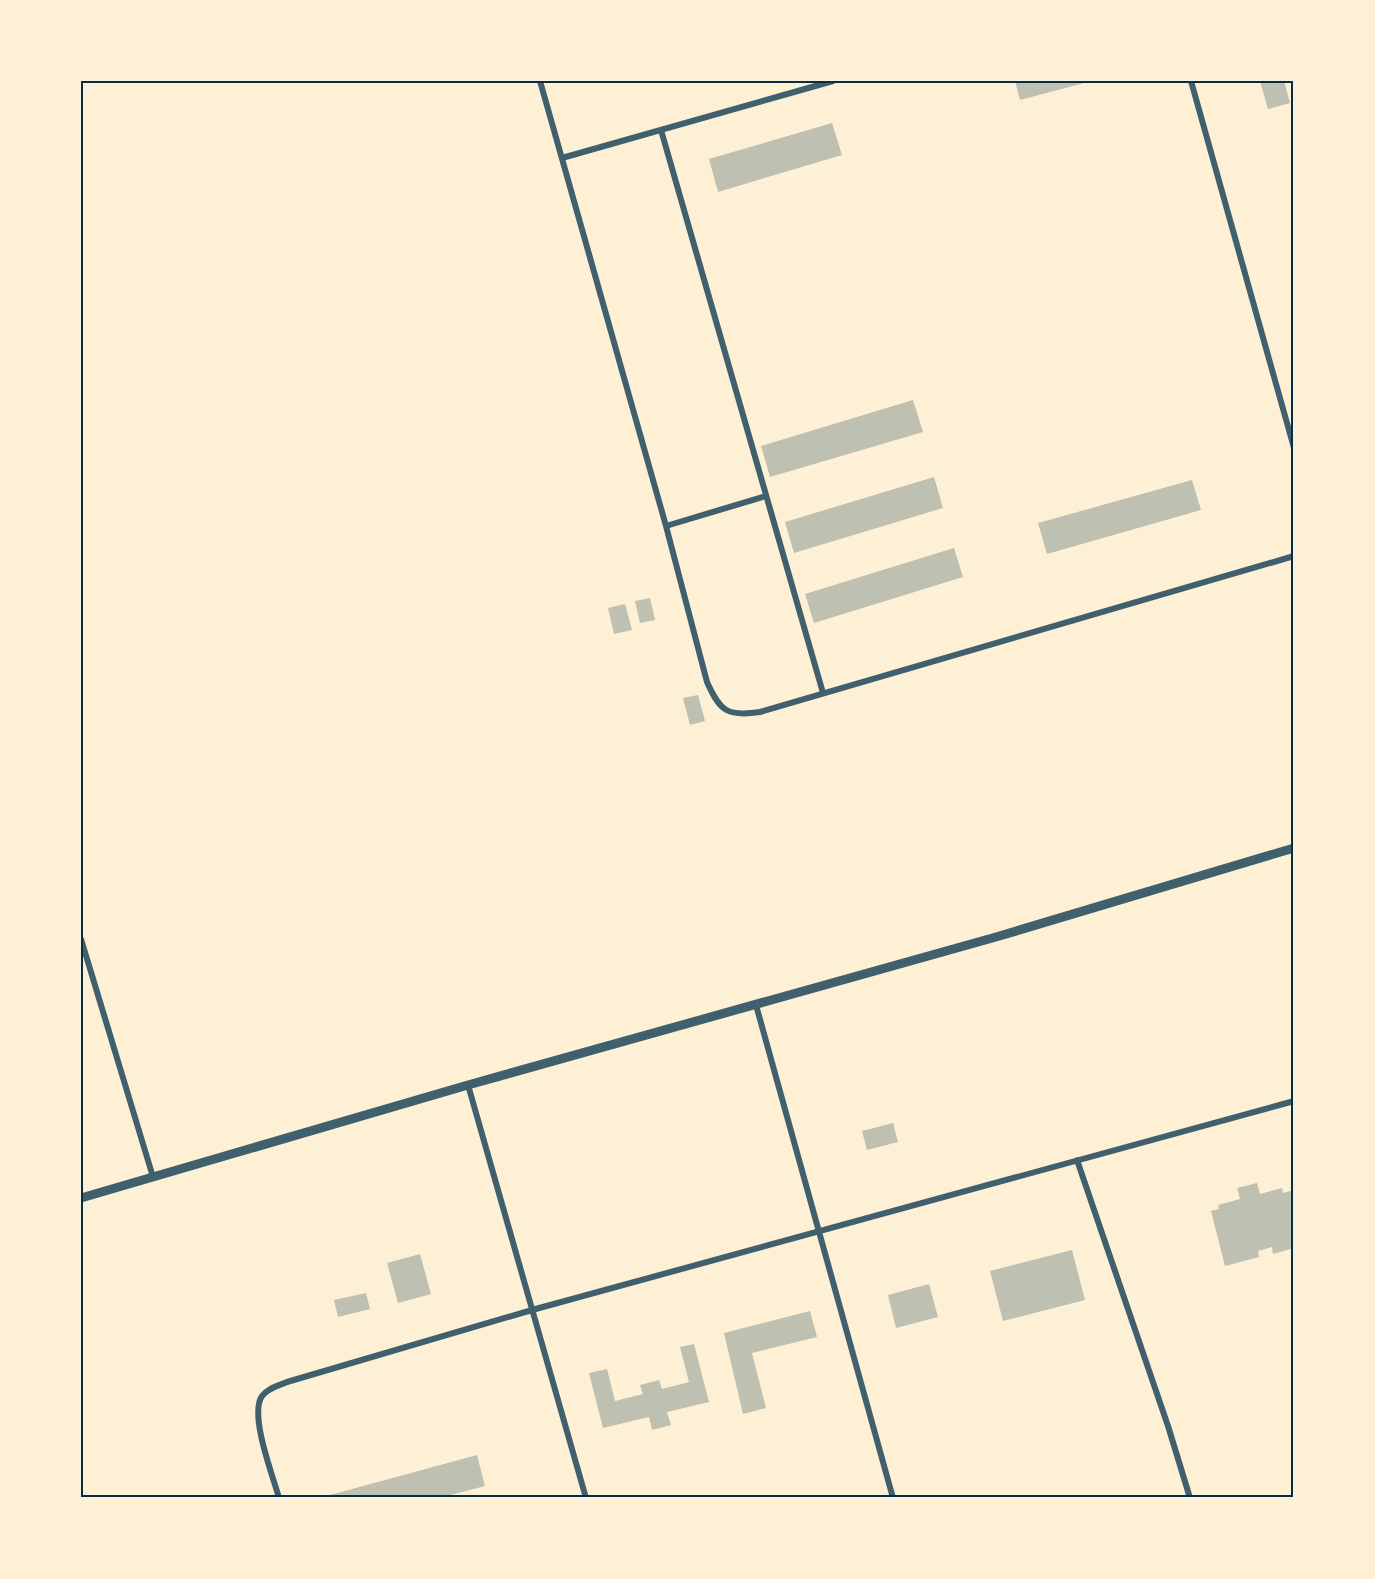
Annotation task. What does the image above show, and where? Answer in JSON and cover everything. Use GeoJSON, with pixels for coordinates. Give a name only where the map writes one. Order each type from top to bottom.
{"type":"FeatureCollection","features":[{"type":"Feature","properties":{"kind":"street"},"geometry":{"type":"LineString","coordinates":[[540,81],[666,526],[707,682],[715,702],[730,712],[743,715],[760,712],[1294,556]]}},
{"type":"Feature","properties":{"kind":"street"},"geometry":{"type":"LineString","coordinates":[[562,158],[833,81]]}},
{"type":"Feature","properties":{"kind":"street"},"geometry":{"type":"LineString","coordinates":[[1191,81],[1294,448]]}},
{"type":"Feature","properties":{"kind":"street"},"geometry":{"type":"LineString","coordinates":[[662,130],[823,693]]}},
{"type":"Feature","properties":{"kind":"street"},"geometry":{"type":"LineString","coordinates":[[666,526],[766,496]]}},
{"type":"Feature","properties":{"kind":"street"},"geometry":{"type":"LineString","coordinates":[[81,1198],[468,1085],[996,937],[1294,848]]}},
{"type":"Feature","properties":{"kind":"street"},"geometry":{"type":"LineString","coordinates":[[81,939],[153,1177]]}},
{"type":"Feature","properties":{"kind":"street"},"geometry":{"type":"LineString","coordinates":[[756,1005],[893,1498]]}},
{"type":"Feature","properties":{"kind":"street"},"geometry":{"type":"LineString","coordinates":[[468,1085],[586,1498]]}},
{"type":"Feature","properties":{"kind":"street"},"geometry":{"type":"LineString","coordinates":[[279,1498],[259,1428],[257,1412],[261,1398],[269,1390],[287,1382],[532,1310],[1294,1101]]}},
{"type":"Feature","properties":{"kind":"street"},"geometry":{"type":"LineString","coordinates":[[1077,1160],[1168,1426],[1190,1498]]}},
{"type":"Feature","properties":{"kind":"building"},"geometry":{"type":"Polygon","coordinates":[[[1015,81],[1088,81],[1088,82],[1020,100],[1015,81]]]}},
{"type":"Feature","properties":{"kind":"building"},"geometry":{"type":"Polygon","coordinates":[[[1260,81],[1284,81],[1290,103],[1268,109],[1260,81]]]}},
{"type":"Feature","properties":{"kind":"building"},"geometry":{"type":"Polygon","coordinates":[[[832,123],[842,155],[718,192],[709,159],[832,123]]]}},
{"type":"Feature","properties":{"kind":"building"},"geometry":{"type":"Polygon","coordinates":[[[913,400],[923,432],[770,477],[761,446],[913,400]]]}},
{"type":"Feature","properties":{"kind":"building"},"geometry":{"type":"Polygon","coordinates":[[[934,477],[943,508],[794,553],[785,522],[934,477]]]}},
{"type":"Feature","properties":{"kind":"building"},"geometry":{"type":"Polygon","coordinates":[[[1192,480],[1201,510],[1047,554],[1038,523],[1192,480]]]}},
{"type":"Feature","properties":{"kind":"building"},"geometry":{"type":"Polygon","coordinates":[[[954,548],[963,577],[814,623],[805,594],[954,548]]]}},
{"type":"Feature","properties":{"kind":"building"},"geometry":{"type":"Polygon","coordinates":[[[650,598],[655,620],[640,623],[635,601],[650,598]]]}},
{"type":"Feature","properties":{"kind":"building"},"geometry":{"type":"Polygon","coordinates":[[[625,604],[632,630],[614,634],[608,608],[625,604]]]}},
{"type":"Feature","properties":{"kind":"building"},"geometry":{"type":"Polygon","coordinates":[[[698,695],[705,721],[690,725],[683,698],[698,695]]]}},
{"type":"Feature","properties":{"kind":"building"},"geometry":{"type":"Polygon","coordinates":[[[893,1123],[898,1142],[867,1150],[862,1131],[893,1123]]]}},
{"type":"Feature","properties":{"kind":"building"},"geometry":{"type":"Polygon","coordinates":[[[1257,1183],[1260,1194],[1282,1188],[1283,1193],[1294,1190],[1294,1248],[1273,1254],[1272,1247],[1258,1251],[1259,1257],[1225,1266],[1211,1211],[1219,1209],[1218,1205],[1240,1199],[1237,1188],[1257,1183]]]}},
{"type":"Feature","properties":{"kind":"building"},"geometry":{"type":"Polygon","coordinates":[[[1072,1250],[1085,1300],[1003,1321],[990,1271],[1072,1250]]]}},
{"type":"Feature","properties":{"kind":"building"},"geometry":{"type":"Polygon","coordinates":[[[420,1254],[431,1294],[398,1303],[387,1263],[420,1254]]]}},
{"type":"Feature","properties":{"kind":"building"},"geometry":{"type":"Polygon","coordinates":[[[929,1284],[938,1317],[896,1328],[888,1295],[929,1284]]]}},
{"type":"Feature","properties":{"kind":"building"},"geometry":{"type":"Polygon","coordinates":[[[366,1293],[370,1309],[338,1317],[334,1300],[366,1293]]]}},
{"type":"Feature","properties":{"kind":"building"},"geometry":{"type":"Polygon","coordinates":[[[810,1311],[817,1337],[752,1353],[766,1408],[743,1414],[724,1333],[810,1311]]]}},
{"type":"Feature","properties":{"kind":"building"},"geometry":{"type":"Polygon","coordinates":[[[694,1344],[709,1402],[667,1412],[671,1425],[652,1430],[649,1417],[603,1428],[589,1373],[607,1369],[615,1401],[643,1394],[640,1385],[659,1380],[662,1389],[689,1382],[680,1347],[694,1344]]]}},
{"type":"Feature","properties":{"kind":"building"},"geometry":{"type":"Polygon","coordinates":[[[477,1455],[485,1486],[439,1498],[331,1498],[330,1495],[477,1455]]]}}]}
